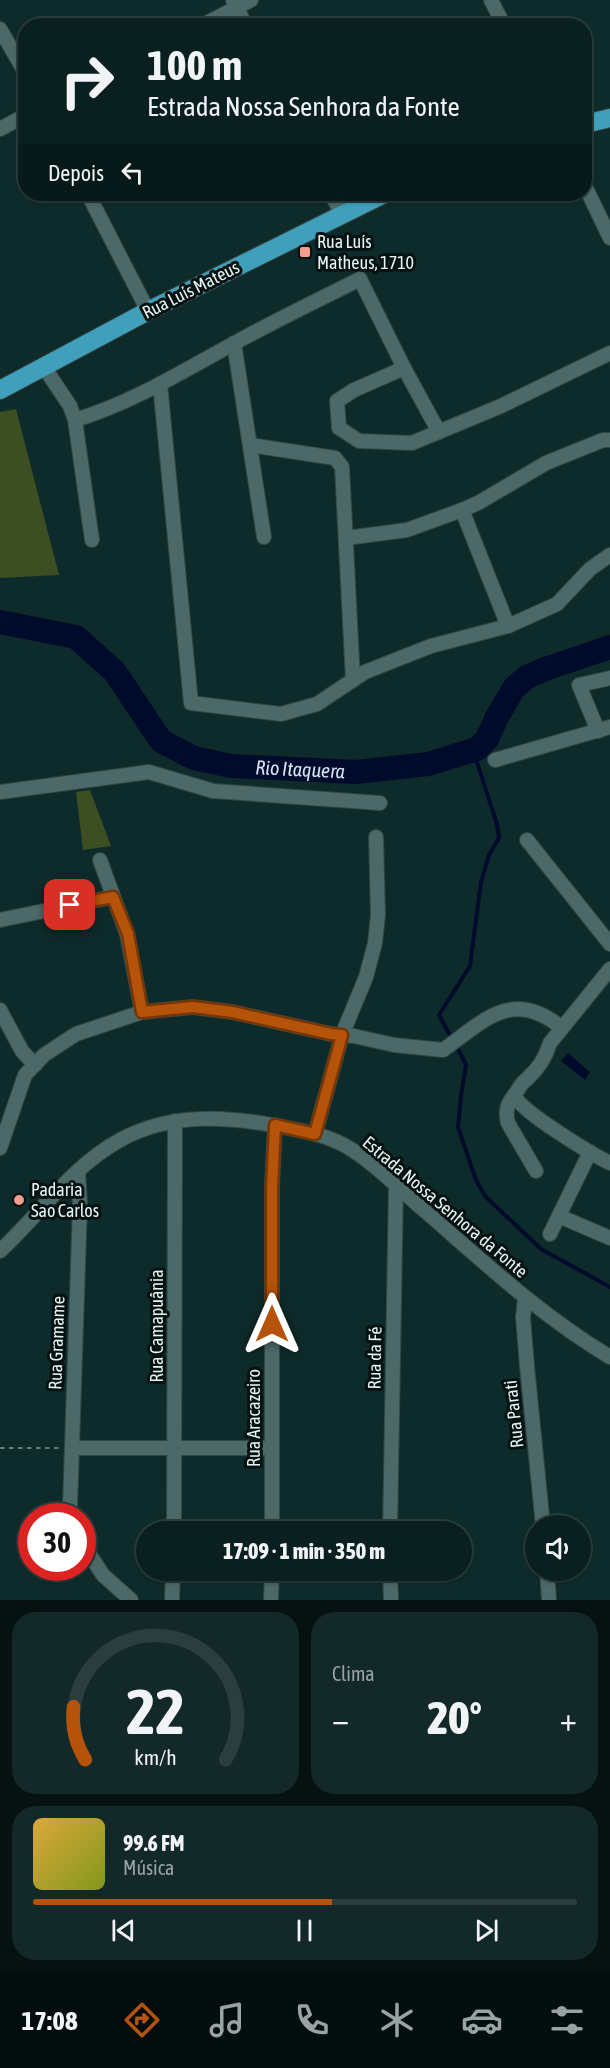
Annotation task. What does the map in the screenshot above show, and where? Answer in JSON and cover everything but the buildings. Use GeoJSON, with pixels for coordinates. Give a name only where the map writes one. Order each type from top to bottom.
{"type":"FeatureCollection","features":[{"type":"Feature","properties":{"kind":"main road"},"geometry":{"type":"LineString","coordinates":[[592,122],[610,118]]}},
{"type":"Feature","properties":{"kind":"main road","name":"Rua Luís Mateus"},"geometry":{"type":"LineString","coordinates":[[0,390],[148,311],[369,201]]}},
{"type":"Feature","properties":{"kind":"street"},"geometry":{"type":"LineString","coordinates":[[213,18],[235,3],[251,0]]}},
{"type":"Feature","properties":{"kind":"street"},"geometry":{"type":"LineString","coordinates":[[490,0],[500,18]]}},
{"type":"Feature","properties":{"kind":"street"},"geometry":{"type":"LineString","coordinates":[[235,3],[242,18]]}},
{"type":"Feature","properties":{"kind":"street"},"geometry":{"type":"LineString","coordinates":[[0,29],[18,60]]}},
{"type":"Feature","properties":{"kind":"street"},"geometry":{"type":"LineString","coordinates":[[0,129],[18,119]]}},
{"type":"Feature","properties":{"kind":"street"},"geometry":{"type":"LineString","coordinates":[[92,201],[148,311]]}},
{"type":"Feature","properties":{"kind":"street"},"geometry":{"type":"LineString","coordinates":[[335,201],[342,214]]}},
{"type":"Feature","properties":{"kind":"street"},"geometry":{"type":"LineString","coordinates":[[592,201],[610,238]]}},
{"type":"Feature","properties":{"kind":"street"},"geometry":{"type":"LineString","coordinates":[[75,420],[103,412],[160,384],[234,343],[360,279],[439,432]]}},
{"type":"Feature","properties":{"kind":"street"},"geometry":{"type":"LineString","coordinates":[[234,343],[264,537]]}},
{"type":"Feature","properties":{"kind":"street"},"geometry":{"type":"LineString","coordinates":[[404,368],[354,390],[338,401],[339,428],[359,441],[412,443],[501,406],[610,353]]}},
{"type":"Feature","properties":{"kind":"street"},"geometry":{"type":"LineString","coordinates":[[45,367],[70,406],[75,420],[92,540]]}},
{"type":"Feature","properties":{"kind":"street"},"geometry":{"type":"LineString","coordinates":[[160,384],[192,703],[281,714],[317,704],[366,672],[431,646],[508,626],[557,604],[590,569],[610,555]]}},
{"type":"Feature","properties":{"kind":"street"},"geometry":{"type":"LineString","coordinates":[[346,538],[407,530],[462,510],[546,463],[610,440]]}},
{"type":"Feature","properties":{"kind":"street"},"geometry":{"type":"LineString","coordinates":[[250,445],[335,458],[342,467],[353,680]]}},
{"type":"Feature","properties":{"kind":"street"},"geometry":{"type":"LineString","coordinates":[[462,510],[508,626]]}},
{"type":"Feature","properties":{"kind":"street"},"geometry":{"type":"LineString","coordinates":[[495,760],[604,729],[579,685],[610,678]]}},
{"type":"Feature","properties":{"kind":"street"},"geometry":{"type":"LineString","coordinates":[[0,792],[148,772],[213,791],[380,803]]}},
{"type":"Feature","properties":{"kind":"street"},"geometry":{"type":"LineString","coordinates":[[315,1134],[342,1035],[366,977],[375,943],[378,915],[376,837]]}},
{"type":"Feature","properties":{"kind":"street"},"geometry":{"type":"LineString","coordinates":[[527,840],[610,944]]}},
{"type":"Feature","properties":{"kind":"street"},"geometry":{"type":"LineString","coordinates":[[100,860],[128,934],[142,1012]]}},
{"type":"Feature","properties":{"kind":"street"},"geometry":{"type":"LineString","coordinates":[[0,920],[113,897]]}},
{"type":"Feature","properties":{"kind":"street"},"geometry":{"type":"LineString","coordinates":[[536,1171],[508,1123],[507,1104],[519,1085],[531,1076],[562,1028],[610,969]]}},
{"type":"Feature","properties":{"kind":"street"},"geometry":{"type":"LineString","coordinates":[[0,1148],[25,1075],[44,1055],[76,1034],[142,1012],[193,1007],[232,1012],[394,1045],[443,1050],[490,1016],[502,1011],[517,1009],[528,1011],[550,1018],[562,1028]]}},
{"type":"Feature","properties":{"kind":"street"},"geometry":{"type":"LineString","coordinates":[[0,1011],[22,1051],[34,1065]]}},
{"type":"Feature","properties":{"kind":"street"},"geometry":{"type":"LineString","coordinates":[[515,1094],[517,1101],[531,1113],[610,1163]]}},
{"type":"Feature","properties":{"kind":"street","name":"Estrada Nossa Senhora da Fonte"},"geometry":{"type":"LineString","coordinates":[[0,1251],[78,1171],[91,1159],[120,1140],[143,1130],[175,1121],[222,1118],[275,1125],[315,1134],[344,1145],[396,1186],[525,1299],[576,1337],[610,1357]]}},
{"type":"Feature","properties":{"kind":"street","name":"Rua Camapuânia"},"geometry":{"type":"LineString","coordinates":[[174,1521],[175,1121]]}},
{"type":"Feature","properties":{"kind":"street","name":"Rua Aracazeiro"},"geometry":{"type":"LineString","coordinates":[[272,1521],[272,1187],[275,1125]]}},
{"type":"Feature","properties":{"kind":"street"},"geometry":{"type":"LineString","coordinates":[[550,1234],[590,1152]]}},
{"type":"Feature","properties":{"kind":"street","name":"Rua Gramame"},"geometry":{"type":"LineString","coordinates":[[70,1503],[80,1204],[78,1171]]}},
{"type":"Feature","properties":{"kind":"street","name":"Rua da Fé"},"geometry":{"type":"LineString","coordinates":[[390,1521],[396,1186]]}},
{"type":"Feature","properties":{"kind":"street"},"geometry":{"type":"LineString","coordinates":[[559,1216],[610,1238]]}},
{"type":"Feature","properties":{"kind":"street","name":"Rua Parati"},"geometry":{"type":"LineString","coordinates":[[525,1299],[523,1317],[525,1346],[542,1515]]}},
{"type":"Feature","properties":{"kind":"street"},"geometry":{"type":"LineString","coordinates":[[72,1448],[272,1448]]}},
{"type":"Feature","properties":{"kind":"street"},"geometry":{"type":"LineString","coordinates":[[96,1564],[103,1575],[130,1600]]}},
{"type":"Feature","properties":{"kind":"street"},"geometry":{"type":"LineString","coordinates":[[172,1600],[173,1581]]}},
{"type":"Feature","properties":{"kind":"street"},"geometry":{"type":"LineString","coordinates":[[271,1600],[272,1581]]}},
{"type":"Feature","properties":{"kind":"street"},"geometry":{"type":"LineString","coordinates":[[390,1581],[390,1600]]}},
{"type":"Feature","properties":{"kind":"street"},"geometry":{"type":"LineString","coordinates":[[548,1581],[549,1600]]}},
{"type":"Feature","properties":{"kind":"path"},"geometry":{"type":"LineString","coordinates":[[0,1448],[72,1448]]}},
{"type":"Feature","properties":{"kind":"green space"},"geometry":{"type":"Polygon","coordinates":[[[16,409],[59,575],[0,578],[0,412],[16,409]]]}},
{"type":"Feature","properties":{"kind":"green space"},"geometry":{"type":"Polygon","coordinates":[[[90,790],[111,846],[83,850],[76,792],[90,790]]]}},
{"type":"Feature","properties":{"kind":"water"},"geometry":{"type":"Polygon","coordinates":[[[568,1053],[590,1072],[585,1080],[561,1061],[568,1053]]]}},
{"type":"Feature","properties":{"kind":"waterway","name":"Rio Itaquera"},"geometry":{"type":"LineString","coordinates":[[0,622],[76,637],[115,672],[161,741],[194,758],[231,766],[356,772],[428,764],[477,749],[487,739],[514,688],[527,677],[610,647]]}},
{"type":"Feature","properties":{"kind":"waterway"},"geometry":{"type":"LineString","coordinates":[[452,1039],[439,1015],[470,966],[481,882],[489,855],[499,838],[497,824],[473,750]]}},
{"type":"Feature","properties":{"kind":"waterway"},"geometry":{"type":"LineString","coordinates":[[456,1045],[466,1065],[458,1127],[476,1180],[485,1196],[541,1249],[610,1287]]}},
{"type":"Feature","properties":{"kind":"place","name":"Rua Luís Matheus, 1710"},"geometry":{"type":"Point","coordinates":[305,252]}},
{"type":"Feature","properties":{"kind":"place","name":"Padaria Sao Carlos"},"geometry":{"type":"Point","coordinates":[19,1200]}},
{"type":"Feature","properties":{"kind":"route"},"geometry":{"type":"LineString","coordinates":[[70,905],[113,897],[128,934],[142,1012],[186,1006],[232,1012],[342,1035],[315,1134],[275,1125],[272,1187],[272,1324]]}}]}
